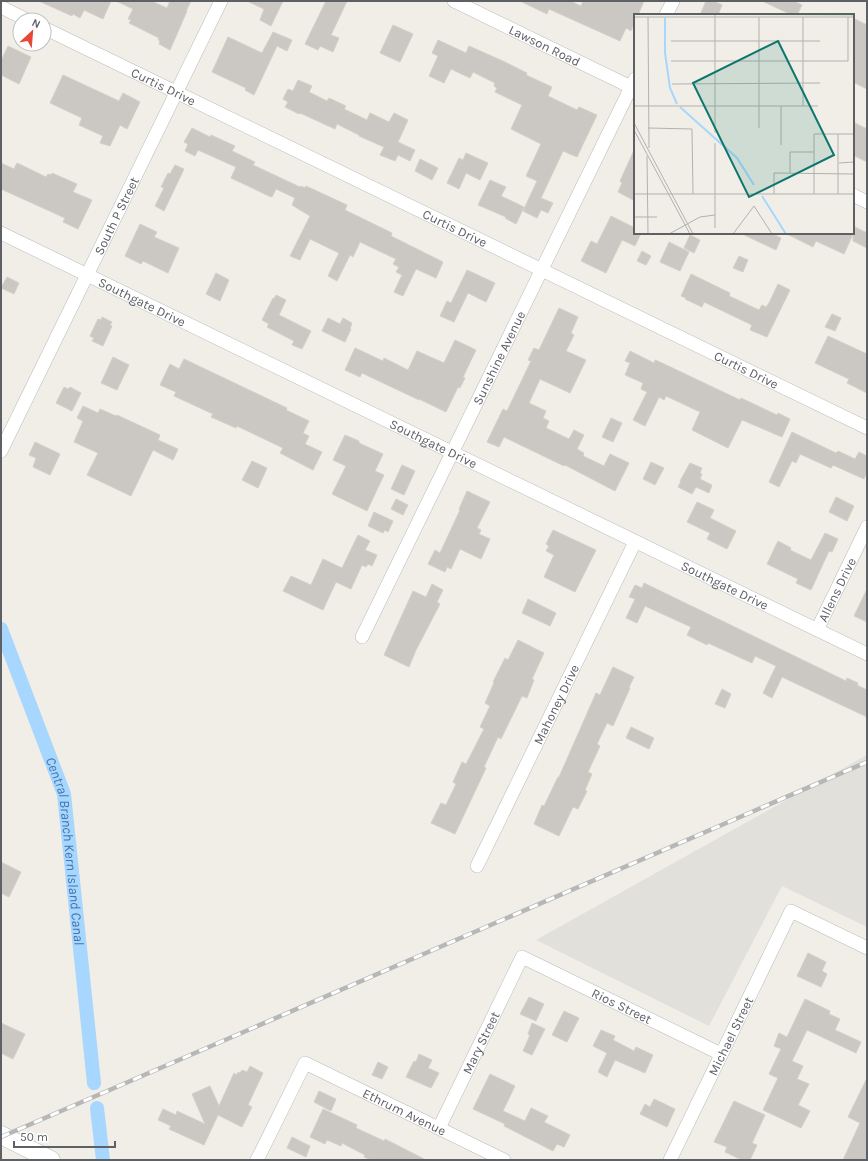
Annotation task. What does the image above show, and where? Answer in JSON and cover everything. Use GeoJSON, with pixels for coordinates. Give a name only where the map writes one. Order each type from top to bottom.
{"type":"FeatureCollection","features":[{"type":"Feature","properties":{"kind":"street","name":"South P Street"},"geometry":{"type":"LineString","coordinates":[[1,451],[221,1]]}},
{"type":"Feature","properties":{"kind":"street","name":"Lawson Road"},"geometry":{"type":"LineString","coordinates":[[454,1],[634,85]]}},
{"type":"Feature","properties":{"kind":"street"},"geometry":{"type":"LineString","coordinates":[[666,14],[673,1]]}},
{"type":"Feature","properties":{"kind":"street"},"geometry":{"type":"LineString","coordinates":[[1,7],[12,12]]}},
{"type":"Feature","properties":{"kind":"street","name":"Curtis Drive"},"geometry":{"type":"LineString","coordinates":[[52,32],[867,428]]}},
{"type":"Feature","properties":{"kind":"street","name":"Sunshine Avenue"},"geometry":{"type":"LineString","coordinates":[[362,637],[634,85]]}},
{"type":"Feature","properties":{"kind":"street"},"geometry":{"type":"LineString","coordinates":[[854,196],[867,202]]}},
{"type":"Feature","properties":{"kind":"street","name":"Southgate Drive"},"geometry":{"type":"LineString","coordinates":[[1,233],[867,654]]}},
{"type":"Feature","properties":{"kind":"street","name":"Allens Drive"},"geometry":{"type":"LineString","coordinates":[[817,630],[867,527]]}},
{"type":"Feature","properties":{"kind":"street","name":"Mahoney Drive"},"geometry":{"type":"LineString","coordinates":[[476,866],[635,542]]}},
{"type":"Feature","properties":{"kind":"street","name":"Michael Street"},"geometry":{"type":"LineString","coordinates":[[670,1160],[791,911],[867,948]]}},
{"type":"Feature","properties":{"kind":"street","name":"Rios Street"},"geometry":{"type":"LineString","coordinates":[[522,957],[722,1054]]}},
{"type":"Feature","properties":{"kind":"street","name":"Mary Street"},"geometry":{"type":"LineString","coordinates":[[439,1128],[522,957]]}},
{"type":"Feature","properties":{"kind":"street","name":"Ethrum Avenue"},"geometry":{"type":"LineString","coordinates":[[257,1160],[305,1063],[504,1160]]}},
{"type":"Feature","properties":{"kind":"street"},"geometry":{"type":"LineString","coordinates":[[1,1135],[51,1160]]}},
{"type":"Feature","properties":{"kind":"shaded area"},"geometry":{"type":"Polygon","coordinates":[[[867,755],[867,927],[782,886],[709,1026],[536,940],[867,755]]]}},
{"type":"Feature","properties":{"kind":"building"},"geometry":{"type":"Polygon","coordinates":[[[39,1],[111,1],[103,19],[84,10],[80,18],[73,14],[72,16],[39,1]]]}},
{"type":"Feature","properties":{"kind":"building"},"geometry":{"type":"Polygon","coordinates":[[[116,1],[151,1],[167,8],[170,1],[191,1],[170,50],[159,44],[159,38],[129,23],[131,20],[128,19],[133,9],[116,1]]]}},
{"type":"Feature","properties":{"kind":"building"},"geometry":{"type":"Polygon","coordinates":[[[247,1],[283,1],[271,26],[260,20],[264,9],[247,1]]]}},
{"type":"Feature","properties":{"kind":"building"},"geometry":{"type":"Polygon","coordinates":[[[326,1],[347,1],[331,35],[339,38],[333,52],[320,46],[318,50],[305,44],[326,1]]]}},
{"type":"Feature","properties":{"kind":"building"},"geometry":{"type":"Polygon","coordinates":[[[520,1],[570,1],[581,6],[583,1],[644,1],[638,14],[634,14],[634,24],[631,31],[626,28],[620,41],[549,9],[547,14],[520,1]]]}},
{"type":"Feature","properties":{"kind":"building"},"geometry":{"type":"Polygon","coordinates":[[[706,1],[714,1],[722,5],[718,14],[700,14],[706,1]]]}},
{"type":"Feature","properties":{"kind":"building"},"geometry":{"type":"Polygon","coordinates":[[[762,1],[794,1],[802,5],[798,14],[790,14],[762,1]]]}},
{"type":"Feature","properties":{"kind":"building"},"geometry":{"type":"Polygon","coordinates":[[[854,18],[867,25],[867,89],[854,82],[854,18]]]}},
{"type":"Feature","properties":{"kind":"building"},"geometry":{"type":"Polygon","coordinates":[[[393,25],[413,34],[400,62],[380,53],[393,25]]]}},
{"type":"Feature","properties":{"kind":"building"},"geometry":{"type":"Polygon","coordinates":[[[273,32],[292,40],[287,51],[277,46],[254,95],[245,90],[246,88],[212,72],[228,37],[262,53],[273,32]]]}},
{"type":"Feature","properties":{"kind":"building"},"geometry":{"type":"Polygon","coordinates":[[[438,40],[466,53],[469,46],[505,62],[527,73],[526,75],[552,87],[548,96],[577,110],[579,107],[597,115],[577,157],[563,151],[541,198],[553,203],[548,213],[541,210],[537,218],[523,211],[537,181],[526,176],[541,144],[511,129],[522,105],[495,92],[497,88],[494,86],[495,83],[473,72],[470,78],[451,69],[444,83],[429,76],[438,56],[432,53],[438,40]]]}},
{"type":"Feature","properties":{"kind":"building"},"geometry":{"type":"Polygon","coordinates":[[[8,46],[12,48],[12,52],[21,52],[31,57],[19,84],[1,75],[1,61],[8,46]]]}},
{"type":"Feature","properties":{"kind":"building"},"geometry":{"type":"Polygon","coordinates":[[[63,75],[119,101],[123,93],[140,102],[127,129],[120,125],[110,146],[100,143],[103,136],[79,125],[82,118],[50,103],[63,75]]]}},
{"type":"Feature","properties":{"kind":"building"},"geometry":{"type":"Polygon","coordinates":[[[298,80],[312,86],[309,92],[327,101],[329,98],[346,106],[344,109],[367,120],[370,113],[389,122],[394,113],[408,120],[398,142],[415,150],[410,161],[398,155],[395,161],[380,155],[384,147],[337,124],[335,129],[285,107],[288,102],[283,99],[288,89],[293,91],[298,80]]]}},
{"type":"Feature","properties":{"kind":"building"},"geometry":{"type":"Polygon","coordinates":[[[854,122],[867,129],[867,162],[854,156],[854,122]]]}},
{"type":"Feature","properties":{"kind":"building"},"geometry":{"type":"Polygon","coordinates":[[[192,128],[210,137],[211,135],[235,146],[232,151],[255,162],[253,165],[300,187],[305,188],[306,186],[347,205],[345,210],[392,233],[391,236],[443,262],[436,278],[416,269],[403,296],[394,292],[402,275],[396,272],[399,267],[393,264],[396,259],[360,242],[353,257],[350,255],[337,281],[328,276],[339,253],[310,239],[300,260],[290,256],[310,216],[292,205],[295,198],[276,189],[272,197],[231,178],[236,167],[198,150],[195,156],[185,151],[188,144],[184,142],[192,128]]]}},
{"type":"Feature","properties":{"kind":"building"},"geometry":{"type":"Polygon","coordinates":[[[634,150],[634,200],[618,192],[622,183],[620,181],[634,150]]]}},
{"type":"Feature","properties":{"kind":"building"},"geometry":{"type":"Polygon","coordinates":[[[466,153],[488,163],[480,180],[466,173],[459,189],[447,183],[459,158],[463,160],[466,153]]]}},
{"type":"Feature","properties":{"kind":"building"},"geometry":{"type":"Polygon","coordinates":[[[420,159],[438,168],[432,180],[415,171],[420,159]]]}},
{"type":"Feature","properties":{"kind":"building"},"geometry":{"type":"Polygon","coordinates":[[[1,163],[14,169],[17,163],[46,177],[48,174],[51,175],[52,173],[77,184],[73,192],[92,200],[78,229],[63,222],[65,218],[1,189],[1,163]]]}},
{"type":"Feature","properties":{"kind":"building"},"geometry":{"type":"Polygon","coordinates":[[[175,165],[184,169],[164,211],[155,206],[164,188],[161,187],[168,173],[170,174],[175,165]]]}},
{"type":"Feature","properties":{"kind":"building"},"geometry":{"type":"Polygon","coordinates":[[[490,180],[506,187],[501,196],[524,207],[516,224],[505,218],[506,217],[478,205],[490,180]]]}},
{"type":"Feature","properties":{"kind":"building"},"geometry":{"type":"Polygon","coordinates":[[[611,216],[634,228],[634,234],[641,234],[635,246],[622,240],[606,273],[581,261],[591,241],[597,244],[611,216]]]}},
{"type":"Feature","properties":{"kind":"building"},"geometry":{"type":"Polygon","coordinates":[[[140,224],[157,232],[154,237],[179,248],[168,273],[143,261],[141,264],[125,256],[140,224]]]}},
{"type":"Feature","properties":{"kind":"building"},"geometry":{"type":"Polygon","coordinates":[[[854,226],[867,233],[867,248],[853,241],[854,226]]]}},
{"type":"Feature","properties":{"kind":"building"},"geometry":{"type":"Polygon","coordinates":[[[742,234],[773,234],[781,238],[776,250],[742,234]]]}},
{"type":"Feature","properties":{"kind":"building"},"geometry":{"type":"Polygon","coordinates":[[[787,234],[853,234],[844,254],[816,241],[813,247],[787,234]]]}},
{"type":"Feature","properties":{"kind":"building"},"geometry":{"type":"Polygon","coordinates":[[[690,235],[700,240],[694,253],[684,248],[690,235]]]}},
{"type":"Feature","properties":{"kind":"building"},"geometry":{"type":"Polygon","coordinates":[[[669,242],[689,252],[680,271],[660,262],[669,242]]]}},
{"type":"Feature","properties":{"kind":"building"},"geometry":{"type":"Polygon","coordinates":[[[642,251],[651,256],[646,265],[637,261],[642,251]]]}},
{"type":"Feature","properties":{"kind":"building"},"geometry":{"type":"Polygon","coordinates":[[[739,256],[748,260],[743,272],[733,268],[739,256]]]}},
{"type":"Feature","properties":{"kind":"building"},"geometry":{"type":"Polygon","coordinates":[[[467,270],[495,283],[486,302],[468,293],[454,322],[440,316],[447,301],[451,303],[467,270]]]}},
{"type":"Feature","properties":{"kind":"building"},"geometry":{"type":"Polygon","coordinates":[[[216,273],[229,280],[220,301],[206,294],[216,273]]]}},
{"type":"Feature","properties":{"kind":"building"},"geometry":{"type":"Polygon","coordinates":[[[691,274],[730,293],[729,296],[759,310],[762,305],[766,307],[769,303],[778,284],[790,290],[767,337],[750,330],[752,325],[704,302],[702,307],[681,296],[691,274]]]}},
{"type":"Feature","properties":{"kind":"building"},"geometry":{"type":"Polygon","coordinates":[[[7,277],[19,283],[14,294],[1,288],[7,277]]]}},
{"type":"Feature","properties":{"kind":"building"},"geometry":{"type":"Polygon","coordinates":[[[276,295],[286,300],[279,315],[311,331],[302,349],[292,345],[294,341],[267,327],[269,324],[262,320],[276,295]]]}},
{"type":"Feature","properties":{"kind":"building"},"geometry":{"type":"Polygon","coordinates":[[[559,308],[578,317],[571,333],[574,335],[566,351],[586,360],[570,393],[540,379],[529,403],[546,411],[543,418],[549,421],[546,428],[569,439],[574,430],[584,435],[577,449],[584,453],[583,456],[604,466],[610,454],[629,463],[615,491],[565,465],[564,466],[504,437],[499,447],[487,442],[503,409],[507,411],[531,361],[528,360],[534,348],[539,350],[559,308]]]}},
{"type":"Feature","properties":{"kind":"building"},"geometry":{"type":"Polygon","coordinates":[[[832,314],[841,318],[835,331],[825,327],[832,314]]]}},
{"type":"Feature","properties":{"kind":"building"},"geometry":{"type":"Polygon","coordinates":[[[102,317],[112,322],[110,325],[112,326],[103,346],[92,341],[94,338],[90,336],[98,319],[101,320],[102,317]]]}},
{"type":"Feature","properties":{"kind":"building"},"geometry":{"type":"Polygon","coordinates":[[[328,318],[340,324],[343,318],[352,323],[345,342],[322,331],[328,318]]]}},
{"type":"Feature","properties":{"kind":"building"},"geometry":{"type":"Polygon","coordinates":[[[828,336],[867,354],[867,393],[847,383],[849,379],[815,363],[828,336]]]}},
{"type":"Feature","properties":{"kind":"building"},"geometry":{"type":"Polygon","coordinates":[[[455,340],[476,350],[463,377],[465,378],[460,388],[458,387],[446,412],[362,373],[360,377],[345,370],[355,348],[383,361],[384,358],[408,370],[417,351],[444,363],[455,340]]]}},
{"type":"Feature","properties":{"kind":"building"},"geometry":{"type":"Polygon","coordinates":[[[630,351],[654,363],[655,360],[662,363],[740,400],[741,398],[777,415],[778,413],[790,419],[782,437],[742,420],[728,448],[692,430],[700,412],[666,396],[664,400],[659,397],[645,426],[633,420],[647,392],[641,389],[643,383],[625,375],[630,363],[625,361],[630,351]]]}},
{"type":"Feature","properties":{"kind":"building"},"geometry":{"type":"Polygon","coordinates":[[[113,357],[129,365],[117,390],[101,383],[113,357]]]}},
{"type":"Feature","properties":{"kind":"building"},"geometry":{"type":"Polygon","coordinates":[[[184,359],[287,408],[286,410],[309,421],[303,433],[309,436],[305,444],[322,452],[313,470],[280,453],[283,448],[237,426],[236,428],[211,417],[213,414],[174,396],[176,392],[160,385],[170,364],[179,369],[184,359]]]}},
{"type":"Feature","properties":{"kind":"building"},"geometry":{"type":"Polygon","coordinates":[[[64,387],[68,389],[70,387],[81,393],[72,411],[56,403],[64,387]]]}},
{"type":"Feature","properties":{"kind":"building"},"geometry":{"type":"Polygon","coordinates":[[[83,406],[98,413],[100,409],[116,416],[117,415],[160,435],[158,440],[178,449],[173,460],[153,450],[131,496],[87,475],[98,453],[74,442],[83,421],[77,418],[83,406]]]}},
{"type":"Feature","properties":{"kind":"building"},"geometry":{"type":"Polygon","coordinates":[[[611,418],[622,423],[613,442],[602,437],[611,418]]]}},
{"type":"Feature","properties":{"kind":"building"},"geometry":{"type":"Polygon","coordinates":[[[792,432],[836,453],[838,451],[855,459],[859,452],[867,456],[867,472],[864,479],[833,465],[831,468],[800,454],[796,463],[792,461],[779,487],[769,482],[792,432]]]}},
{"type":"Feature","properties":{"kind":"building"},"geometry":{"type":"Polygon","coordinates":[[[345,435],[383,454],[375,471],[384,475],[367,511],[332,494],[346,466],[333,460],[345,435]]]}},
{"type":"Feature","properties":{"kind":"building"},"geometry":{"type":"Polygon","coordinates":[[[35,442],[60,454],[50,475],[33,467],[36,458],[29,455],[35,442]]]}},
{"type":"Feature","properties":{"kind":"building"},"geometry":{"type":"Polygon","coordinates":[[[252,461],[267,468],[258,488],[242,480],[252,461]]]}},
{"type":"Feature","properties":{"kind":"building"},"geometry":{"type":"Polygon","coordinates":[[[651,462],[664,468],[655,485],[643,479],[651,462]]]}},
{"type":"Feature","properties":{"kind":"building"},"geometry":{"type":"Polygon","coordinates":[[[690,463],[702,468],[700,479],[712,485],[709,493],[696,487],[692,494],[678,487],[690,463]]]}},
{"type":"Feature","properties":{"kind":"building"},"geometry":{"type":"Polygon","coordinates":[[[402,465],[415,471],[404,495],[391,489],[402,465]]]}},
{"type":"Feature","properties":{"kind":"building"},"geometry":{"type":"Polygon","coordinates":[[[467,491],[490,502],[477,528],[481,530],[479,534],[490,539],[481,559],[460,549],[451,569],[447,567],[445,572],[428,564],[435,550],[440,553],[467,491]]]}},
{"type":"Feature","properties":{"kind":"building"},"geometry":{"type":"Polygon","coordinates":[[[836,497],[854,506],[847,521],[829,512],[836,497]]]}},
{"type":"Feature","properties":{"kind":"building"},"geometry":{"type":"Polygon","coordinates":[[[396,499],[408,505],[403,515],[391,509],[396,499]]]}},
{"type":"Feature","properties":{"kind":"building"},"geometry":{"type":"Polygon","coordinates":[[[697,502],[714,510],[710,518],[736,531],[727,549],[707,539],[710,533],[687,522],[697,502]]]}},
{"type":"Feature","properties":{"kind":"building"},"geometry":{"type":"Polygon","coordinates":[[[374,512],[393,521],[388,532],[385,530],[383,533],[368,526],[374,512]]]}},
{"type":"Feature","properties":{"kind":"building"},"geometry":{"type":"Polygon","coordinates":[[[553,530],[596,550],[575,592],[544,577],[554,555],[546,551],[549,546],[546,544],[553,530]]]}},
{"type":"Feature","properties":{"kind":"building"},"geometry":{"type":"Polygon","coordinates":[[[825,533],[838,539],[832,552],[829,551],[811,590],[796,583],[798,579],[767,564],[778,541],[791,548],[790,550],[811,560],[825,533]]]}},
{"type":"Feature","properties":{"kind":"building"},"geometry":{"type":"Polygon","coordinates":[[[358,535],[370,541],[365,550],[377,555],[372,566],[368,564],[366,567],[362,565],[351,589],[336,582],[323,610],[283,591],[291,576],[311,585],[323,559],[342,568],[358,535]]]}},
{"type":"Feature","properties":{"kind":"building"},"geometry":{"type":"Polygon","coordinates":[[[644,583],[846,681],[847,678],[858,683],[857,685],[867,690],[867,717],[782,677],[772,698],[763,693],[776,666],[755,656],[752,663],[708,643],[707,645],[687,635],[691,627],[645,606],[637,623],[626,618],[635,599],[629,597],[635,585],[642,588],[644,583]]]}},
{"type":"Feature","properties":{"kind":"building"},"geometry":{"type":"Polygon","coordinates":[[[432,584],[443,590],[437,602],[440,604],[416,650],[409,667],[384,655],[413,591],[426,597],[432,584]]]}},
{"type":"Feature","properties":{"kind":"building"},"geometry":{"type":"Polygon","coordinates":[[[867,589],[867,622],[854,616],[867,589]]]}},
{"type":"Feature","properties":{"kind":"building"},"geometry":{"type":"Polygon","coordinates":[[[528,599],[556,613],[550,626],[522,613],[528,599]]]}},
{"type":"Feature","properties":{"kind":"building"},"geometry":{"type":"Polygon","coordinates":[[[518,640],[544,653],[532,679],[534,680],[527,698],[522,696],[501,739],[498,737],[484,767],[486,768],[455,834],[431,823],[441,803],[446,805],[456,784],[453,782],[462,762],[466,764],[484,729],[480,727],[490,706],[485,703],[494,683],[493,682],[505,658],[508,660],[518,640]]]}},
{"type":"Feature","properties":{"kind":"building"},"geometry":{"type":"Polygon","coordinates":[[[613,667],[634,677],[613,726],[607,723],[597,744],[600,746],[588,772],[592,774],[585,790],[587,791],[578,809],[573,807],[559,836],[534,824],[542,805],[544,806],[559,777],[596,693],[600,695],[613,667]]]}},
{"type":"Feature","properties":{"kind":"building"},"geometry":{"type":"Polygon","coordinates":[[[722,689],[731,694],[725,708],[715,704],[722,689]]]}},
{"type":"Feature","properties":{"kind":"building"},"geometry":{"type":"Polygon","coordinates":[[[631,727],[654,738],[649,749],[626,738],[631,727]]]}},
{"type":"Feature","properties":{"kind":"building"},"geometry":{"type":"Polygon","coordinates":[[[1,862],[21,872],[9,897],[1,893],[1,862]]]}},
{"type":"Feature","properties":{"kind":"building"},"geometry":{"type":"Polygon","coordinates":[[[808,953],[826,962],[822,971],[827,974],[821,987],[797,976],[808,953]]]}},
{"type":"Feature","properties":{"kind":"building"},"geometry":{"type":"Polygon","coordinates":[[[529,997],[544,1004],[536,1021],[520,1014],[529,997]]]}},
{"type":"Feature","properties":{"kind":"building"},"geometry":{"type":"Polygon","coordinates":[[[805,999],[830,1011],[829,1014],[840,1019],[835,1030],[861,1042],[856,1053],[807,1030],[792,1061],[803,1066],[797,1079],[809,1084],[798,1105],[810,1111],[801,1128],[763,1110],[778,1078],[769,1074],[781,1049],[774,1046],[779,1033],[787,1037],[805,999]]]}},
{"type":"Feature","properties":{"kind":"building"},"geometry":{"type":"Polygon","coordinates":[[[564,1011],[579,1018],[567,1042],[552,1035],[564,1011]]]}},
{"type":"Feature","properties":{"kind":"building"},"geometry":{"type":"Polygon","coordinates":[[[1,1023],[25,1034],[13,1059],[1,1053],[1,1023]]]}},
{"type":"Feature","properties":{"kind":"building"},"geometry":{"type":"Polygon","coordinates":[[[532,1023],[545,1029],[532,1055],[523,1051],[530,1035],[528,1034],[532,1023]]]}},
{"type":"Feature","properties":{"kind":"building"},"geometry":{"type":"Polygon","coordinates":[[[601,1030],[615,1036],[613,1040],[634,1051],[636,1047],[653,1055],[645,1073],[615,1060],[607,1077],[598,1072],[607,1053],[593,1046],[601,1030]]]}},
{"type":"Feature","properties":{"kind":"building"},"geometry":{"type":"Polygon","coordinates":[[[419,1054],[432,1060],[428,1068],[439,1073],[431,1088],[406,1077],[414,1061],[416,1062],[419,1054]]]}},
{"type":"Feature","properties":{"kind":"building"},"geometry":{"type":"Polygon","coordinates":[[[378,1062],[388,1067],[382,1079],[372,1075],[378,1062]]]}},
{"type":"Feature","properties":{"kind":"building"},"geometry":{"type":"Polygon","coordinates":[[[250,1066],[263,1073],[248,1105],[252,1107],[242,1127],[218,1115],[204,1145],[169,1129],[171,1126],[158,1120],[163,1109],[176,1115],[177,1111],[205,1124],[192,1094],[210,1086],[219,1106],[234,1073],[237,1075],[238,1072],[240,1073],[242,1070],[247,1072],[250,1066]]]}},
{"type":"Feature","properties":{"kind":"building"},"geometry":{"type":"Polygon","coordinates":[[[490,1074],[515,1086],[503,1111],[525,1121],[531,1108],[548,1116],[544,1122],[570,1135],[564,1147],[557,1144],[553,1151],[504,1126],[505,1124],[473,1109],[490,1074]]]}},
{"type":"Feature","properties":{"kind":"building"},"geometry":{"type":"Polygon","coordinates":[[[867,1078],[867,1160],[843,1160],[860,1123],[848,1117],[867,1078]]]}},
{"type":"Feature","properties":{"kind":"building"},"geometry":{"type":"Polygon","coordinates":[[[319,1091],[336,1099],[331,1111],[314,1102],[319,1091]]]}},
{"type":"Feature","properties":{"kind":"building"},"geometry":{"type":"Polygon","coordinates":[[[654,1099],[675,1109],[667,1127],[640,1114],[645,1104],[650,1107],[654,1099]]]}},
{"type":"Feature","properties":{"kind":"building"},"geometry":{"type":"Polygon","coordinates":[[[734,1101],[765,1115],[752,1143],[757,1145],[750,1160],[742,1160],[725,1152],[727,1147],[714,1142],[734,1101]]]}},
{"type":"Feature","properties":{"kind":"building"},"geometry":{"type":"Polygon","coordinates":[[[323,1109],[357,1125],[356,1128],[384,1141],[385,1139],[426,1160],[371,1160],[364,1157],[365,1155],[342,1143],[341,1146],[327,1140],[325,1144],[310,1137],[323,1109]]]}},
{"type":"Feature","properties":{"kind":"building"},"geometry":{"type":"Polygon","coordinates":[[[292,1137],[310,1146],[306,1157],[287,1148],[292,1137]]]}},
{"type":"Feature","properties":{"kind":"waterway","name":"Central Branch Kern Island Canal"},"geometry":{"type":"LineString","coordinates":[[1,629],[64,794],[94,1083]]}},
{"type":"Feature","properties":{"kind":"waterway","name":"Central Branch Kern Island Canal"},"geometry":{"type":"LineString","coordinates":[[97,1108],[103,1160]]}},
{"type":"Feature","properties":{"kind":"railway"},"geometry":{"type":"LineString","coordinates":[[1,1137],[867,762]]}}]}
